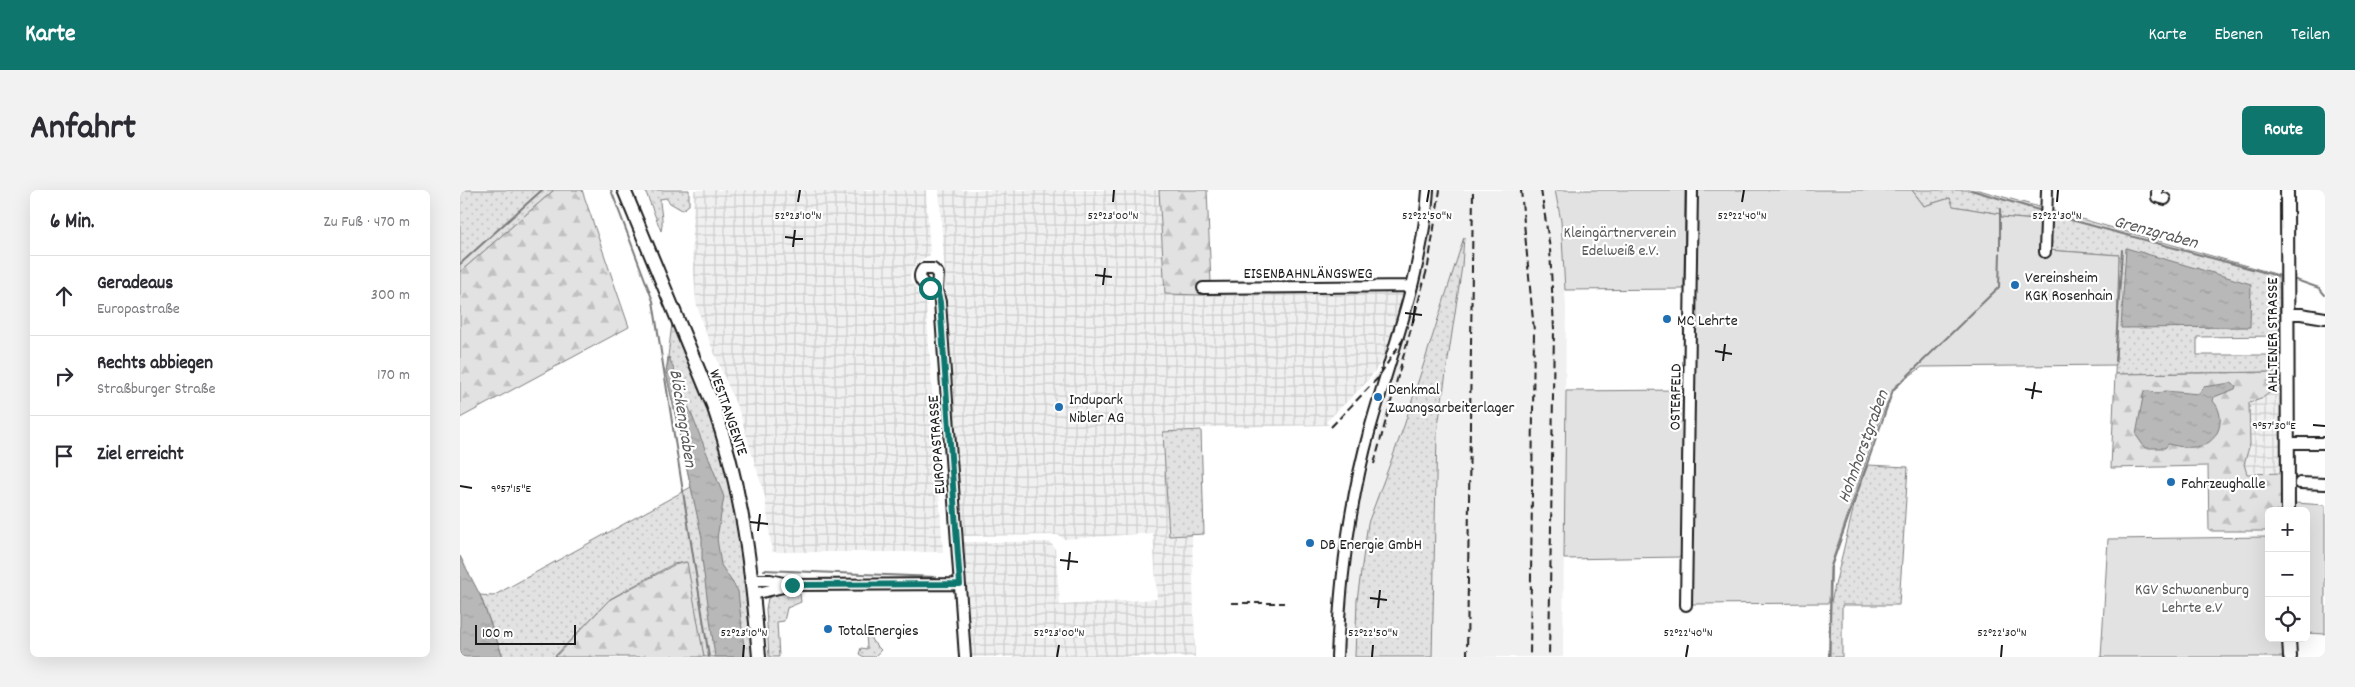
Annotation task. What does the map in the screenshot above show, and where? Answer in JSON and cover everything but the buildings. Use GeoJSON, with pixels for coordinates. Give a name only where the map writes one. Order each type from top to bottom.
{"type":"FeatureCollection","features":[{"type":"Feature","properties":{"kind":"main road","name":"WESTTANGENTE"},"geometry":{"type":"LineString","coordinates":[[624,190],[713,405],[725,440],[740,500],[754,594],[759,657]]}},
{"type":"Feature","properties":{"kind":"main road","name":"AHLTENER STRASSE"},"geometry":{"type":"LineString","coordinates":[[2287,190],[2288,507]]}},
{"type":"Feature","properties":{"kind":"main road"},"geometry":{"type":"LineString","coordinates":[[2290,642],[2290,657]]}},
{"type":"Feature","properties":{"kind":"street"},"geometry":{"type":"LineString","coordinates":[[1337,657],[1342,566],[1348,524],[1370,430],[1400,333],[1412,286],[1424,235],[1428,190]]}},
{"type":"Feature","properties":{"kind":"street","name":"OSTERFELD"},"geometry":{"type":"LineString","coordinates":[[1686,605],[1692,190]]}},
{"type":"Feature","properties":{"kind":"street"},"geometry":{"type":"LineString","coordinates":[[2045,252],[2047,190]]}},
{"type":"Feature","properties":{"kind":"street"},"geometry":{"type":"LineString","coordinates":[[2157,190],[2157,197],[2165,199]]}},
{"type":"Feature","properties":{"kind":"street","name":"EISENBAHNLÄNGSWEG"},"geometry":{"type":"LineString","coordinates":[[1203,288],[1412,286]]}},
{"type":"Feature","properties":{"kind":"street","name":"EUROPASTRASSE"},"geometry":{"type":"LineString","coordinates":[[937,290],[940,302],[965,657]]}},
{"type":"Feature","properties":{"kind":"street"},"geometry":{"type":"LineString","coordinates":[[2288,314],[2302,314],[2325,318]]}},
{"type":"Feature","properties":{"kind":"street"},"geometry":{"type":"LineString","coordinates":[[2288,443],[2325,444]]}},
{"type":"Feature","properties":{"kind":"street"},"geometry":{"type":"LineString","coordinates":[[2300,483],[2325,484]]}},
{"type":"Feature","properties":{"kind":"street"},"geometry":{"type":"LineString","coordinates":[[752,580],[770,580],[792,585]]}},
{"type":"Feature","properties":{"kind":"street"},"geometry":{"type":"LineString","coordinates":[[754,594],[792,585],[960,584]]}},
{"type":"Feature","properties":{"kind":"shaded area"},"geometry":{"type":"Polygon","coordinates":[[[694,190],[926,190],[930,255],[916,263],[910,275],[911,282],[926,300],[943,552],[772,552],[765,497],[740,414],[703,326],[696,302],[692,246],[694,190]]]}},
{"type":"Feature","properties":{"kind":"shaded area"},"geometry":{"type":"Polygon","coordinates":[[[939,190],[1159,190],[1165,294],[1204,295],[1211,282],[1280,281],[1380,285],[1408,289],[1388,353],[1366,383],[1326,422],[1329,425],[1215,427],[1164,432],[1169,535],[1192,535],[1195,657],[972,657],[964,542],[1050,542],[1055,549],[1060,605],[1157,599],[1153,533],[1064,539],[1058,535],[963,536],[939,190]]]}},
{"type":"Feature","properties":{"kind":"shaded area"},"geometry":{"type":"Polygon","coordinates":[[[1431,190],[1555,190],[1561,221],[1566,308],[1563,657],[1344,657],[1346,588],[1354,525],[1390,387],[1372,380],[1391,353],[1431,190]]]}},
{"type":"Feature","properties":{"kind":"shaded area"},"geometry":{"type":"Polygon","coordinates":[[[2280,372],[2281,473],[2247,474],[2244,464],[2250,444],[2249,403],[2261,399],[2276,388],[2280,372]]]}},
{"type":"Feature","properties":{"kind":"green space"},"geometry":{"type":"Polygon","coordinates":[[[460,190],[554,190],[460,272],[460,190]]]}},
{"type":"Feature","properties":{"kind":"green space"},"geometry":{"type":"Polygon","coordinates":[[[554,190],[582,190],[629,327],[460,418],[460,272],[554,190]]]}},
{"type":"Feature","properties":{"kind":"green space"},"geometry":{"type":"Polygon","coordinates":[[[645,190],[689,190],[689,205],[682,210],[670,203],[666,198],[660,199],[661,231],[645,190]]]}},
{"type":"Feature","properties":{"kind":"green space"},"geometry":{"type":"Polygon","coordinates":[[[1159,190],[1207,190],[1211,282],[1204,295],[1165,294],[1159,190]]]}},
{"type":"Feature","properties":{"kind":"green space","name":"Kleingärtnerverein Edelweiß e.V."},"geometry":{"type":"Polygon","coordinates":[[[1555,190],[1685,190],[1684,289],[1565,290],[1561,221],[1555,190]]]}},
{"type":"Feature","properties":{"kind":"green space"},"geometry":{"type":"Polygon","coordinates":[[[1696,190],[1912,190],[1924,206],[1950,198],[1953,206],[2001,214],[2001,217],[2046,221],[2047,250],[2119,255],[2116,365],[1922,367],[1895,386],[1880,420],[1830,567],[1829,603],[1691,604],[1696,190]]]}},
{"type":"Feature","properties":{"kind":"green space"},"geometry":{"type":"Polygon","coordinates":[[[1912,190],[1979,190],[2279,275],[2280,336],[2197,337],[2197,355],[2280,355],[2280,372],[2115,374],[2119,255],[2047,250],[2048,221],[2001,217],[2001,214],[1952,206],[1950,198],[1924,206],[1912,190]]]}},
{"type":"Feature","properties":{"kind":"green space"},"geometry":{"type":"Polygon","coordinates":[[[1464,237],[1462,266],[1437,433],[1432,657],[1355,657],[1357,600],[1368,523],[1404,426],[1464,237]]]}},
{"type":"Feature","properties":{"kind":"green space"},"geometry":{"type":"Polygon","coordinates":[[[673,315],[706,404],[726,472],[741,555],[753,657],[704,657],[686,562],[673,564],[610,599],[554,657],[503,657],[480,595],[493,596],[691,487],[666,373],[673,315]]]}},
{"type":"Feature","properties":{"kind":"green space"},"geometry":{"type":"Polygon","coordinates":[[[2280,372],[2276,388],[2261,399],[2249,403],[2250,444],[2244,464],[2247,474],[2285,473],[2286,507],[2265,507],[2265,531],[2209,531],[2208,466],[2111,468],[2115,374],[2280,372]]]}},
{"type":"Feature","properties":{"kind":"green space"},"geometry":{"type":"Polygon","coordinates":[[[1683,390],[1681,557],[1564,559],[1566,391],[1683,390]]]}},
{"type":"Feature","properties":{"kind":"green space"},"geometry":{"type":"Polygon","coordinates":[[[1201,430],[1204,534],[1169,536],[1163,432],[1201,430]]]}},
{"type":"Feature","properties":{"kind":"green space"},"geometry":{"type":"Polygon","coordinates":[[[1868,465],[1908,467],[1899,605],[1842,605],[1842,657],[1830,657],[1831,602],[1856,497],[1868,465]]]}},
{"type":"Feature","properties":{"kind":"green space"},"geometry":{"type":"Polygon","coordinates":[[[2295,503],[2325,505],[2325,634],[2310,633],[2310,507],[2295,507],[2295,503]]]}},
{"type":"Feature","properties":{"kind":"green space","name":"KGV Schwanenburg Lehrte e.V"},"geometry":{"type":"Polygon","coordinates":[[[2265,537],[2265,642],[2283,642],[2283,657],[2101,657],[2108,539],[2265,537]]]}},
{"type":"Feature","properties":{"kind":"green space"},"geometry":{"type":"Polygon","coordinates":[[[687,562],[704,657],[555,657],[609,600],[674,565],[687,562]]]}},
{"type":"Feature","properties":{"kind":"green space"},"geometry":{"type":"Polygon","coordinates":[[[782,591],[796,591],[800,594],[801,602],[787,608],[784,621],[777,622],[779,657],[769,657],[766,609],[768,598],[782,591]]]}},
{"type":"Feature","properties":{"kind":"green space"},"geometry":{"type":"Polygon","coordinates":[[[866,632],[869,633],[872,641],[881,650],[874,657],[864,657],[859,654],[861,648],[867,649],[866,632]]]}},
{"type":"Feature","properties":{"kind":"water"},"geometry":{"type":"Polygon","coordinates":[[[2126,248],[2251,284],[2250,327],[2121,328],[2126,248]]]}},
{"type":"Feature","properties":{"kind":"water"},"geometry":{"type":"Polygon","coordinates":[[[669,357],[724,497],[717,538],[721,565],[738,591],[745,657],[715,657],[702,559],[702,538],[666,372],[669,357]]]}},
{"type":"Feature","properties":{"kind":"water"},"geometry":{"type":"Polygon","coordinates":[[[2231,383],[2236,386],[2235,389],[2214,397],[2213,401],[2219,412],[2220,425],[2215,437],[2204,445],[2186,447],[2168,444],[2165,448],[2145,448],[2136,435],[2144,391],[2157,394],[2165,391],[2199,394],[2203,387],[2231,383]]]}},
{"type":"Feature","properties":{"kind":"water"},"geometry":{"type":"Polygon","coordinates":[[[460,556],[480,595],[503,657],[460,657],[460,556]]]}},
{"type":"Feature","properties":{"kind":"waterway"},"geometry":{"type":"LineString","coordinates":[[460,264],[542,190]]}},
{"type":"Feature","properties":{"kind":"waterway","name":"Blöckengraben"},"geometry":{"type":"LineString","coordinates":[[611,190],[653,301],[709,657]]}},
{"type":"Feature","properties":{"kind":"waterway","name":"Grenzgraben"},"geometry":{"type":"LineString","coordinates":[[1971,190],[2042,211]]}},
{"type":"Feature","properties":{"kind":"waterway","name":"Hohnhorstgraben"},"geometry":{"type":"LineString","coordinates":[[2000,209],[2000,249]]}},
{"type":"Feature","properties":{"kind":"waterway","name":"Grenzgraben"},"geometry":{"type":"LineString","coordinates":[[2049,214],[2278,276]]}},
{"type":"Feature","properties":{"kind":"waterway"},"geometry":{"type":"LineString","coordinates":[[2115,361],[2122,250]]}},
{"type":"Feature","properties":{"kind":"waterway","name":"Hohnhorstgraben"},"geometry":{"type":"LineString","coordinates":[[1829,657],[1831,567],[1893,390],[1999,287],[2000,253]]}},
{"type":"Feature","properties":{"kind":"waterway","name":"Grenzgraben"},"geometry":{"type":"LineString","coordinates":[[2296,280],[2319,288],[2325,295]]}},
{"type":"Feature","properties":{"kind":"waterway"},"geometry":{"type":"LineString","coordinates":[[764,570],[935,577]]}},
{"type":"Feature","properties":{"kind":"railway"},"geometry":{"type":"LineString","coordinates":[[1374,464],[1428,266],[1440,190]]}},
{"type":"Feature","properties":{"kind":"railway"},"geometry":{"type":"LineString","coordinates":[[1467,657],[1473,190]]}},
{"type":"Feature","properties":{"kind":"railway"},"geometry":{"type":"LineString","coordinates":[[1521,190],[1534,331],[1530,657]]}},
{"type":"Feature","properties":{"kind":"railway"},"geometry":{"type":"LineString","coordinates":[[1541,190],[1550,249],[1554,329],[1549,657]]}},
{"type":"Feature","properties":{"kind":"railway"},"geometry":{"type":"LineString","coordinates":[[1331,427],[1377,379],[1404,338]]}},
{"type":"Feature","properties":{"kind":"railway"},"geometry":{"type":"LineString","coordinates":[[1231,603],[1284,603]]}},
{"type":"Feature","properties":{"kind":"place","name":"Vereinsheim KGK Rosenhain"},"geometry":{"type":"Point","coordinates":[2015,285]}},
{"type":"Feature","properties":{"kind":"place","name":"MC Lehrte"},"geometry":{"type":"Point","coordinates":[1667,319]}},
{"type":"Feature","properties":{"kind":"place","name":"Denkmal Zwangsarbeiterlager"},"geometry":{"type":"Point","coordinates":[1378,397]}},
{"type":"Feature","properties":{"kind":"place","name":"Indupark Nibler AG"},"geometry":{"type":"Point","coordinates":[1059,407]}},
{"type":"Feature","properties":{"kind":"place","name":"Fahrzeughalle"},"geometry":{"type":"Point","coordinates":[2171,482]}},
{"type":"Feature","properties":{"kind":"place","name":"DB Energie GmbH"},"geometry":{"type":"Point","coordinates":[1310,543]}},
{"type":"Feature","properties":{"kind":"place","name":"TotalEnergies"},"geometry":{"type":"Point","coordinates":[828,629]}},
{"type":"Feature","properties":{"kind":"route"},"geometry":{"type":"LineString","coordinates":[[792,585],[889,586],[960,584],[940,302],[937,290],[930,288]]}}]}
